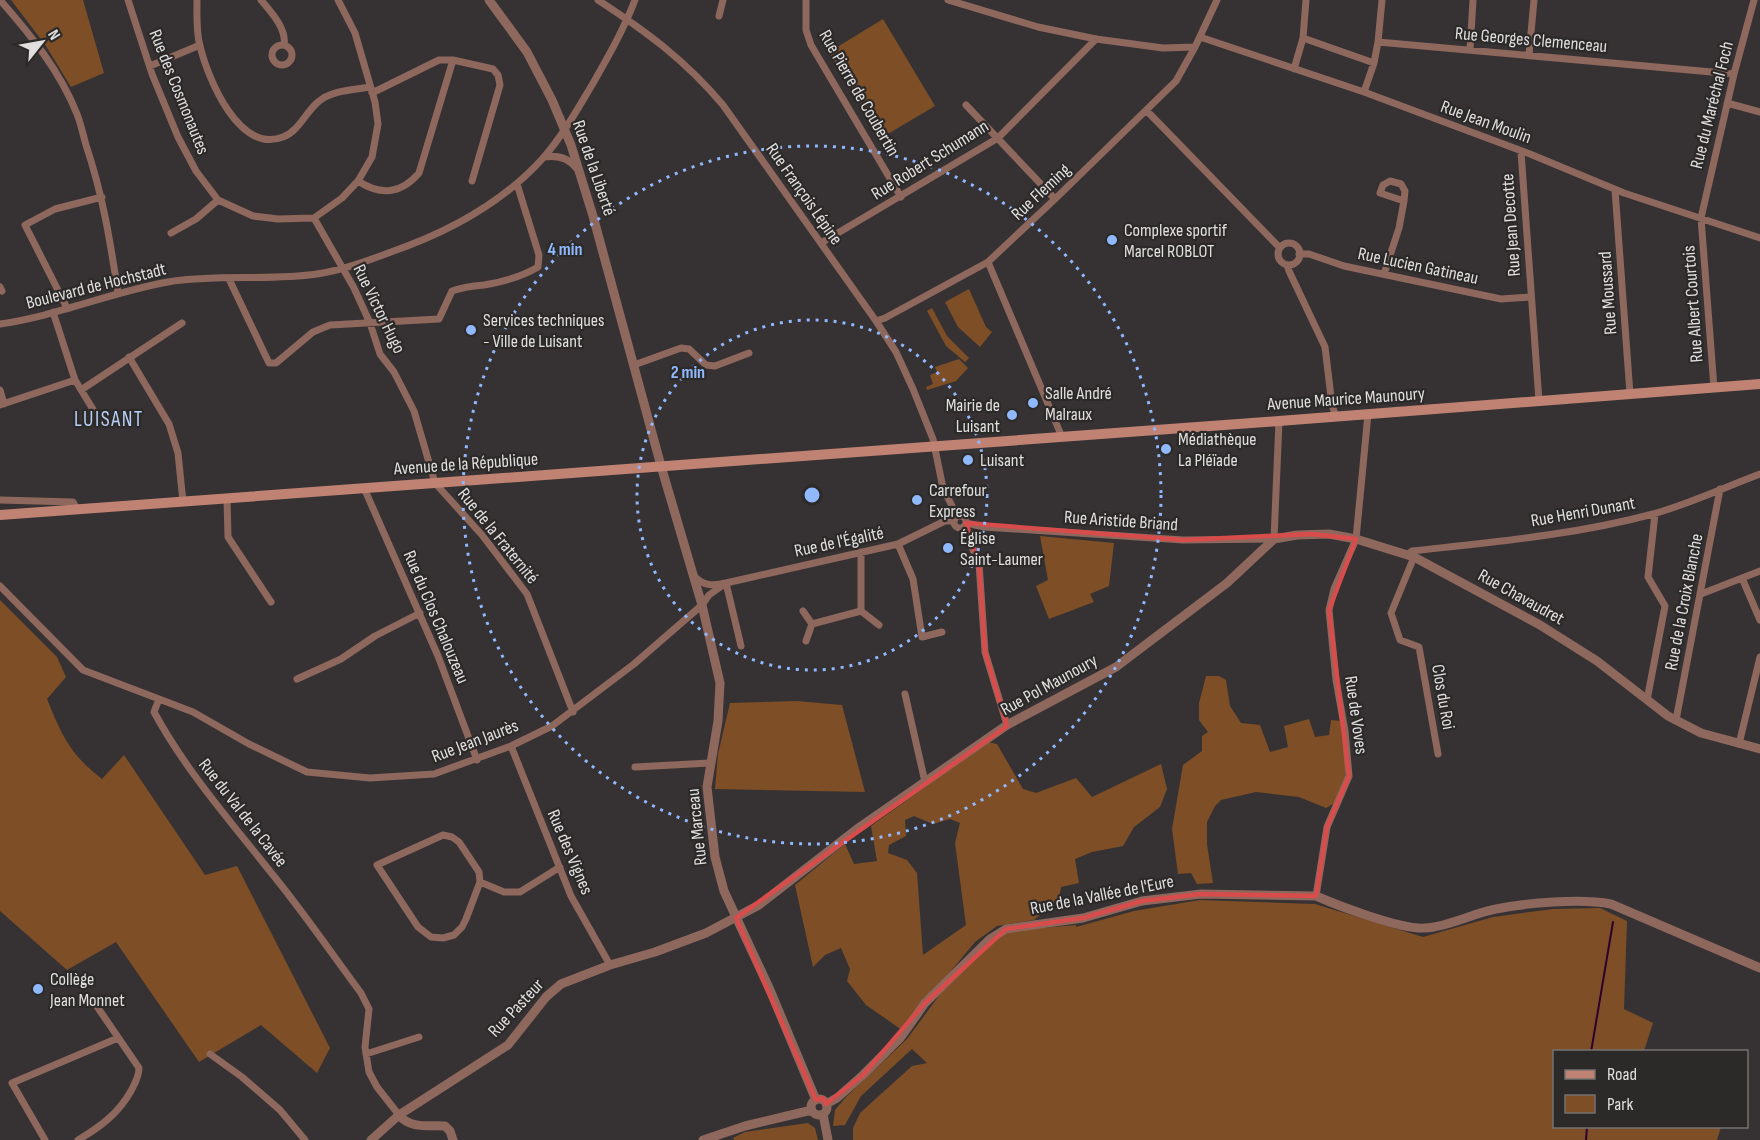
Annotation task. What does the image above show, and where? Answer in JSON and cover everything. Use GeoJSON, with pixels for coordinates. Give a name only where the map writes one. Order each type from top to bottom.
{"type":"FeatureCollection","features":[{"type":"Feature","properties":{"kind":"main road","name":"Avenue Maurice Maunoury"},"geometry":{"type":"LineString","coordinates":[[935,446],[1279,422],[1760,384]]}},
{"type":"Feature","properties":{"kind":"main road","name":"Avenue de la République"},"geometry":{"type":"LineString","coordinates":[[0,515],[935,446]]}},
{"type":"Feature","properties":{"kind":"street"},"geometry":{"type":"LineString","coordinates":[[0,0],[27,30],[54,70],[77,114],[102,197],[118,293]]}},
{"type":"Feature","properties":{"kind":"street","name":"Rue des Cosmonautes"},"geometry":{"type":"LineString","coordinates":[[128,0],[150,66],[178,137],[196,171],[218,200],[253,216],[278,219],[314,218]]}},
{"type":"Feature","properties":{"kind":"street"},"geometry":{"type":"LineString","coordinates":[[197,0],[200,45],[216,88],[232,116],[244,131],[259,139],[271,140],[285,136],[296,129],[320,100],[337,93],[371,90],[439,60],[453,60],[493,69],[498,75],[500,85],[472,181]]}},
{"type":"Feature","properties":{"kind":"street"},"geometry":{"type":"LineString","coordinates":[[261,0],[282,31],[285,38],[284,45]]}},
{"type":"Feature","properties":{"kind":"street"},"geometry":{"type":"LineString","coordinates":[[314,218],[342,198],[358,182],[372,157],[378,124],[355,33],[338,0]]}},
{"type":"Feature","properties":{"kind":"street","name":"Rue de la Liberté"},"geometry":{"type":"LineString","coordinates":[[489,0],[515,34],[535,66],[565,130],[579,170],[661,466]]}},
{"type":"Feature","properties":{"kind":"street","name":"Rue François Lépine"},"geometry":{"type":"LineString","coordinates":[[598,0],[669,49],[698,76],[723,105],[876,321],[896,352],[913,389],[935,446],[943,488],[956,519]]}},
{"type":"Feature","properties":{"kind":"street","name":"Boulevard de Hochstadt"},"geometry":{"type":"LineString","coordinates":[[0,324],[169,282],[293,277],[343,269],[408,246],[462,222],[488,206],[544,157],[565,130],[622,33],[635,0]]}},
{"type":"Feature","properties":{"kind":"street"},"geometry":{"type":"LineString","coordinates":[[719,16],[723,0]]}},
{"type":"Feature","properties":{"kind":"street","name":"Rue Pierre de Coubertin"},"geometry":{"type":"LineString","coordinates":[[806,0],[806,30],[811,45],[901,197]]}},
{"type":"Feature","properties":{"kind":"street"},"geometry":{"type":"LineString","coordinates":[[948,0],[1038,27],[1096,39],[1162,48],[1195,47]]}},
{"type":"Feature","properties":{"kind":"street","name":"Rue Fleming"},"geometry":{"type":"LineString","coordinates":[[876,321],[956,281],[988,262],[1055,200],[1176,81],[1217,0]]}},
{"type":"Feature","properties":{"kind":"street"},"geometry":{"type":"LineString","coordinates":[[1294,69],[1303,38],[1306,0]]}},
{"type":"Feature","properties":{"kind":"street"},"geometry":{"type":"LineString","coordinates":[[1364,92],[1374,63],[1382,0]]}},
{"type":"Feature","properties":{"kind":"street"},"geometry":{"type":"LineString","coordinates":[[1470,50],[1473,0]]}},
{"type":"Feature","properties":{"kind":"street"},"geometry":{"type":"LineString","coordinates":[[1529,55],[1534,0]]}},
{"type":"Feature","properties":{"kind":"street","name":"Rue du Maréchal Foch"},"geometry":{"type":"LineString","coordinates":[[1701,218],[1734,74],[1756,3]]}},
{"type":"Feature","properties":{"kind":"street","name":"Rue Jean Moulin"},"geometry":{"type":"LineString","coordinates":[[1200,37],[1364,92],[1615,190],[1760,238]]}},
{"type":"Feature","properties":{"kind":"street"},"geometry":{"type":"LineString","coordinates":[[1303,38],[1374,63]]}},
{"type":"Feature","properties":{"kind":"street","name":"Rue Robert Schumann"},"geometry":{"type":"LineString","coordinates":[[821,243],[998,138],[1096,39]]}},
{"type":"Feature","properties":{"kind":"street","name":"Rue Georges Clemenceau"},"geometry":{"type":"LineString","coordinates":[[1378,42],[1734,74]]}},
{"type":"Feature","properties":{"kind":"street"},"geometry":{"type":"LineString","coordinates":[[150,66],[200,45]]}},
{"type":"Feature","properties":{"kind":"street"},"geometry":{"type":"LineString","coordinates":[[358,182],[381,192],[392,191],[413,180],[419,173],[453,60]]}},
{"type":"Feature","properties":{"kind":"street"},"geometry":{"type":"LineString","coordinates":[[1727,103],[1760,112]]}},
{"type":"Feature","properties":{"kind":"street"},"geometry":{"type":"LineString","coordinates":[[966,105],[1055,200]]}},
{"type":"Feature","properties":{"kind":"street"},"geometry":{"type":"LineString","coordinates":[[1147,111],[1280,248]]}},
{"type":"Feature","properties":{"kind":"street","name":"Rue Jean Decotte"},"geometry":{"type":"LineString","coordinates":[[1521,152],[1539,401]]}},
{"type":"Feature","properties":{"kind":"street"},"geometry":{"type":"LineString","coordinates":[[544,157],[563,157],[579,170]]}},
{"type":"Feature","properties":{"kind":"street"},"geometry":{"type":"LineString","coordinates":[[229,279],[269,363],[276,363],[313,332],[330,325],[439,319],[452,291],[462,287],[487,284],[529,272],[538,267],[539,255],[517,183]]}},
{"type":"Feature","properties":{"kind":"street","name":"Rue Moussard"},"geometry":{"type":"LineString","coordinates":[[1615,190],[1630,394]]}},
{"type":"Feature","properties":{"kind":"street"},"geometry":{"type":"LineString","coordinates":[[67,308],[25,225],[55,209],[102,197]]}},
{"type":"Feature","properties":{"kind":"street"},"geometry":{"type":"LineString","coordinates":[[171,233],[196,219],[218,200]]}},
{"type":"Feature","properties":{"kind":"street"},"geometry":{"type":"LineString","coordinates":[[1384,274],[1399,228],[1404,201]]}},
{"type":"Feature","properties":{"kind":"street","name":"Rue Victor Hugo"},"geometry":{"type":"LineString","coordinates":[[314,218],[354,288],[370,323],[380,354],[394,372],[414,411],[435,483]]}},
{"type":"Feature","properties":{"kind":"street","name":"Rue Albert Courtois"},"geometry":{"type":"LineString","coordinates":[[1701,218],[1714,388]]}},
{"type":"Feature","properties":{"kind":"street"},"geometry":{"type":"LineString","coordinates":[[1287,265],[1297,261],[1299,254],[1296,246],[1292,244],[1284,244],[1280,248],[1279,258],[1287,265],[1325,347],[1332,405],[1336,417]]}},
{"type":"Feature","properties":{"kind":"street","name":"Rue Lucien Gatineau"},"geometry":{"type":"LineString","coordinates":[[1299,254],[1309,254],[1344,266],[1500,299],[1531,297]]}},
{"type":"Feature","properties":{"kind":"street"},"geometry":{"type":"LineString","coordinates":[[988,262],[1062,437]]}},
{"type":"Feature","properties":{"kind":"street"},"geometry":{"type":"LineString","coordinates":[[53,312],[75,380],[94,411]]}},
{"type":"Feature","properties":{"kind":"street"},"geometry":{"type":"LineString","coordinates":[[81,390],[182,322]]}},
{"type":"Feature","properties":{"kind":"street"},"geometry":{"type":"LineString","coordinates":[[634,365],[681,348],[689,349],[706,365],[715,366],[749,353]]}},
{"type":"Feature","properties":{"kind":"street"},"geometry":{"type":"LineString","coordinates":[[129,357],[170,424],[178,453],[183,501]]}},
{"type":"Feature","properties":{"kind":"street"},"geometry":{"type":"LineString","coordinates":[[0,390],[2,404],[75,380]]}},
{"type":"Feature","properties":{"kind":"street","name":"Rue de Voves"},"geometry":{"type":"LineString","coordinates":[[1316,896],[1328,827],[1349,776],[1329,610],[1334,589],[1356,539],[1368,414]]}},
{"type":"Feature","properties":{"kind":"street"},"geometry":{"type":"LineString","coordinates":[[1274,539],[1279,422]]}},
{"type":"Feature","properties":{"kind":"street","name":"Rue Marceau"},"geometry":{"type":"LineString","coordinates":[[661,466],[702,605],[720,683],[718,721],[707,787],[707,805],[715,857],[724,891],[770,990],[816,1100]]}},
{"type":"Feature","properties":{"kind":"street","name":"Rue Henri Dunant"},"geometry":{"type":"LineString","coordinates":[[1411,556],[1412,551],[1534,537],[1625,521],[1655,513],[1760,474]]}},
{"type":"Feature","properties":{"kind":"street","name":"Rue de la Fraternité"},"geometry":{"type":"LineString","coordinates":[[435,483],[495,552],[527,594],[573,712]]}},
{"type":"Feature","properties":{"kind":"street","name":"Rue du Clos Chalouzeau"},"geometry":{"type":"LineString","coordinates":[[364,488],[438,657],[477,760]]}},
{"type":"Feature","properties":{"kind":"street","name":"Rue de la Croix Blanche"},"geometry":{"type":"LineString","coordinates":[[1676,720],[1720,489]]}},
{"type":"Feature","properties":{"kind":"street"},"geometry":{"type":"LineString","coordinates":[[227,498],[228,537],[272,602]]}},
{"type":"Feature","properties":{"kind":"street"},"geometry":{"type":"LineString","coordinates":[[0,500],[73,502],[77,509]]}},
{"type":"Feature","properties":{"kind":"street"},"geometry":{"type":"LineString","coordinates":[[1647,700],[1665,606],[1648,577],[1655,513]]}},
{"type":"Feature","properties":{"kind":"street"},"geometry":{"type":"LineString","coordinates":[[956,519],[956,526],[964,525],[979,563],[985,652],[1007,725]]}},
{"type":"Feature","properties":{"kind":"street","name":"Rue de l'Égalité"},"geometry":{"type":"LineString","coordinates":[[693,575],[702,583],[714,585],[726,583],[898,544],[945,521],[956,519]]}},
{"type":"Feature","properties":{"kind":"street","name":"Rue Aristide Briand"},"geometry":{"type":"LineString","coordinates":[[964,525],[1183,540],[1274,539]]}},
{"type":"Feature","properties":{"kind":"street","name":"Rue Chavaudret"},"geometry":{"type":"LineString","coordinates":[[1274,539],[1329,534],[1356,539],[1411,556],[1540,625],[1597,661],[1676,720],[1701,733],[1760,749]]}},
{"type":"Feature","properties":{"kind":"street","name":"Rue Pol Maunoury"},"geometry":{"type":"LineString","coordinates":[[736,918],[786,886],[857,829],[1007,725],[1116,667],[1227,583],[1274,539]]}},
{"type":"Feature","properties":{"kind":"street"},"geometry":{"type":"LineString","coordinates":[[898,544],[913,579],[922,637],[942,632]]}},
{"type":"Feature","properties":{"kind":"street"},"geometry":{"type":"LineString","coordinates":[[861,552],[861,611]]}},
{"type":"Feature","properties":{"kind":"street","name":"Clos du Roi"},"geometry":{"type":"LineString","coordinates":[[1411,556],[1391,613],[1400,640],[1419,647],[1438,754]]}},
{"type":"Feature","properties":{"kind":"street"},"geometry":{"type":"LineString","coordinates":[[1701,594],[1760,571]]}},
{"type":"Feature","properties":{"kind":"street"},"geometry":{"type":"LineString","coordinates":[[1742,578],[1760,620]]}},
{"type":"Feature","properties":{"kind":"street"},"geometry":{"type":"LineString","coordinates":[[726,583],[741,646]]}},
{"type":"Feature","properties":{"kind":"street","name":"Rue de l'Égalité"},"geometry":{"type":"LineString","coordinates":[[702,605],[709,595],[726,583]]}},
{"type":"Feature","properties":{"kind":"street"},"geometry":{"type":"LineString","coordinates":[[0,586],[83,670],[159,699]]}},
{"type":"Feature","properties":{"kind":"street","name":"Rue Jean Jaurès"},"geometry":{"type":"LineString","coordinates":[[159,699],[193,712],[249,744],[307,772],[370,778],[404,778],[434,774],[477,760],[552,726],[634,664],[702,605]]}},
{"type":"Feature","properties":{"kind":"street"},"geometry":{"type":"LineString","coordinates":[[803,611],[813,624]]}},
{"type":"Feature","properties":{"kind":"street"},"geometry":{"type":"LineString","coordinates":[[813,624],[861,611]]}},
{"type":"Feature","properties":{"kind":"street"},"geometry":{"type":"LineString","coordinates":[[861,611],[879,625]]}},
{"type":"Feature","properties":{"kind":"street"},"geometry":{"type":"LineString","coordinates":[[297,679],[341,659],[375,636],[420,614]]}},
{"type":"Feature","properties":{"kind":"street"},"geometry":{"type":"LineString","coordinates":[[806,641],[813,624]]}},
{"type":"Feature","properties":{"kind":"street"},"geometry":{"type":"LineString","coordinates":[[1735,742],[1760,657]]}},
{"type":"Feature","properties":{"kind":"street"},"geometry":{"type":"LineString","coordinates":[[905,694],[925,782]]}},
{"type":"Feature","properties":{"kind":"street","name":"Rue du Val de la Cavée"},"geometry":{"type":"LineString","coordinates":[[159,699],[153,712],[195,778],[292,899],[361,993],[369,1009],[365,1047],[369,1072],[399,1115]]}},
{"type":"Feature","properties":{"kind":"street","name":"Rue des Vignes"},"geometry":{"type":"LineString","coordinates":[[511,746],[571,896],[610,965]]}},
{"type":"Feature","properties":{"kind":"street"},"geometry":{"type":"LineString","coordinates":[[635,767],[710,763]]}},
{"type":"Feature","properties":{"kind":"street"},"geometry":{"type":"LineString","coordinates":[[443,835],[459,842],[479,872],[480,882],[462,927],[454,935],[443,938],[431,937],[417,927],[377,865],[443,835]]}},
{"type":"Feature","properties":{"kind":"street"},"geometry":{"type":"LineString","coordinates":[[480,882],[504,892],[520,892],[560,867]]}},
{"type":"Feature","properties":{"kind":"street","name":"Rue de la Vallée de l'Eure"},"geometry":{"type":"LineString","coordinates":[[826,1104],[837,1098],[863,1075],[901,1037],[925,1003],[990,939],[1006,928],[1083,918],[1142,901],[1189,896],[1316,896],[1408,927],[1426,928],[1497,909],[1599,902],[1611,904],[1760,968]]}},
{"type":"Feature","properties":{"kind":"street","name":"Rue Pasteur"},"geometry":{"type":"LineString","coordinates":[[371,1140],[399,1115],[508,1045],[546,997],[561,984],[706,933],[736,918]]}},
{"type":"Feature","properties":{"kind":"street"},"geometry":{"type":"LineString","coordinates":[[78,1140],[102,1125],[123,1106],[139,1076],[139,1068],[96,1005],[96,1001]]}},
{"type":"Feature","properties":{"kind":"street"},"geometry":{"type":"LineString","coordinates":[[366,1054],[419,1037]]}},
{"type":"Feature","properties":{"kind":"street"},"geometry":{"type":"LineString","coordinates":[[45,1140],[12,1083],[118,1038]]}},
{"type":"Feature","properties":{"kind":"street"},"geometry":{"type":"LineString","coordinates":[[210,1054],[242,1077],[280,1110],[305,1140]]}},
{"type":"Feature","properties":{"kind":"street"},"geometry":{"type":"LineString","coordinates":[[812,1110],[812,1105],[816,1100],[824,1101],[826,1104],[827,1109],[823,1114],[828,1140]]}},
{"type":"Feature","properties":{"kind":"street"},"geometry":{"type":"LineString","coordinates":[[704,1140],[745,1126],[812,1110],[823,1114]]}},
{"type":"Feature","properties":{"kind":"street"},"geometry":{"type":"LineString","coordinates":[[399,1115],[404,1121],[414,1125],[445,1126],[450,1131],[453,1140]]}},
{"type":"Feature","properties":{"kind":"highlighted area"},"geometry":{"type":"Polygon","coordinates":[[[966,523],[1183,540],[1312,534],[1356,539],[1329,610],[1349,776],[1327,827],[1316,896],[1201,894],[1142,901],[1083,918],[1006,929],[925,1003],[863,1075],[826,1104],[823,1098],[816,1100],[736,918],[1007,726],[985,652],[979,563],[966,523]]]}},
{"type":"Feature","properties":{"kind":"green space"},"geometry":{"type":"Polygon","coordinates":[[[11,0],[83,0],[104,73],[71,87],[46,46],[11,0]]]}},
{"type":"Feature","properties":{"kind":"green space"},"geometry":{"type":"Polygon","coordinates":[[[883,19],[935,106],[881,138],[829,52],[883,19]]]}},
{"type":"Feature","properties":{"kind":"green space"},"geometry":{"type":"Polygon","coordinates":[[[969,289],[986,327],[992,332],[980,347],[958,327],[945,302],[969,289]]]}},
{"type":"Feature","properties":{"kind":"green space"},"geometry":{"type":"Polygon","coordinates":[[[932,308],[947,336],[969,358],[965,362],[946,346],[927,311],[932,308]]]}},
{"type":"Feature","properties":{"kind":"green space"},"geometry":{"type":"Polygon","coordinates":[[[959,359],[968,368],[956,381],[927,390],[926,387],[933,384],[930,375],[937,372],[935,367],[959,359]]]}},
{"type":"Feature","properties":{"kind":"green space"},"geometry":{"type":"Polygon","coordinates":[[[1040,536],[1114,543],[1109,586],[1090,594],[1094,602],[1049,619],[1036,586],[1048,580],[1040,536]]]}},
{"type":"Feature","properties":{"kind":"green space"},"geometry":{"type":"Polygon","coordinates":[[[0,600],[57,657],[66,677],[47,699],[68,744],[82,761],[102,779],[124,755],[205,875],[237,866],[330,1048],[317,1073],[261,1025],[199,1062],[116,942],[67,970],[0,911],[0,600]]]}},
{"type":"Feature","properties":{"kind":"green space"},"geometry":{"type":"Polygon","coordinates":[[[1206,676],[1219,676],[1226,680],[1230,706],[1241,723],[1260,725],[1270,752],[1288,747],[1284,726],[1309,719],[1315,737],[1329,735],[1331,720],[1341,721],[1346,765],[1345,779],[1335,803],[1326,808],[1299,797],[1256,792],[1221,800],[1215,806],[1207,822],[1207,844],[1213,883],[1197,884],[1191,873],[1178,874],[1172,829],[1183,765],[1202,751],[1202,736],[1208,732],[1199,720],[1199,703],[1206,676]]]}},
{"type":"Feature","properties":{"kind":"green space"},"geometry":{"type":"Polygon","coordinates":[[[797,701],[842,705],[865,792],[715,789],[718,754],[730,703],[797,701]]]}},
{"type":"Feature","properties":{"kind":"green space"},"geometry":{"type":"Polygon","coordinates":[[[988,742],[997,744],[1023,789],[1036,793],[1076,778],[1092,797],[1161,764],[1167,789],[1160,807],[1134,827],[1123,846],[1092,852],[1075,859],[1079,883],[1061,887],[1059,899],[1034,920],[997,926],[975,942],[902,1030],[866,1005],[847,981],[850,969],[841,948],[825,955],[813,967],[795,885],[845,844],[854,864],[877,861],[871,826],[988,742]],[[914,816],[905,820],[906,836],[889,845],[888,853],[907,860],[917,873],[923,955],[966,925],[955,843],[960,823],[950,819],[933,824],[914,816]]]}},
{"type":"Feature","properties":{"kind":"green space"},"geometry":{"type":"Polygon","coordinates":[[[1200,900],[1315,904],[1423,937],[1493,917],[1553,909],[1600,908],[1627,921],[1624,1009],[1653,1023],[1644,1050],[1553,1050],[1553,1128],[1721,1128],[1717,1140],[853,1140],[853,1128],[860,1113],[912,1066],[927,1063],[912,1049],[861,1096],[845,1125],[833,1126],[835,1110],[847,1096],[907,1039],[944,989],[984,949],[1009,931],[1076,925],[1076,927],[1134,911],[1200,900]]]}},
{"type":"Feature","properties":{"kind":"green space"},"geometry":{"type":"Polygon","coordinates":[[[808,1123],[815,1128],[818,1140],[734,1140],[733,1138],[745,1132],[808,1123]]]}},
{"type":"Feature","properties":{"kind":"waterway"},"geometry":{"type":"LineString","coordinates":[[1591,1050],[1613,922]]}},
{"type":"Feature","properties":{"kind":"waterway"},"geometry":{"type":"LineString","coordinates":[[1586,1140],[1587,1128]]}},
{"type":"Feature","properties":{"kind":"place","name":"Complexe sportif Marcel ROBLOT"},"geometry":{"type":"Point","coordinates":[1112,240]}},
{"type":"Feature","properties":{"kind":"place","name":"Services techniques - Ville de Luisant"},"geometry":{"type":"Point","coordinates":[471,330]}},
{"type":"Feature","properties":{"kind":"place","name":"Salle André Malraux"},"geometry":{"type":"Point","coordinates":[1033,403]}},
{"type":"Feature","properties":{"kind":"place","name":"Mairie de Luisant"},"geometry":{"type":"Point","coordinates":[1012,415]}},
{"type":"Feature","properties":{"kind":"place","name":"Médiathèque La Pléïade"},"geometry":{"type":"Point","coordinates":[1166,449]}},
{"type":"Feature","properties":{"kind":"place","name":"Luisant"},"geometry":{"type":"Point","coordinates":[968,460]}},
{"type":"Feature","properties":{"kind":"place","name":"Carrefour Express"},"geometry":{"type":"Point","coordinates":[917,500]}},
{"type":"Feature","properties":{"kind":"place","name":"Église Saint-Laumer"},"geometry":{"type":"Point","coordinates":[948,548]}},
{"type":"Feature","properties":{"kind":"place","name":"Collège Jean Monnet"},"geometry":{"type":"Point","coordinates":[38,989]}},
{"type":"Feature","properties":{"kind":"district","name":"LUISANT"},"geometry":{"type":"Point","coordinates":[109,419]}}]}
